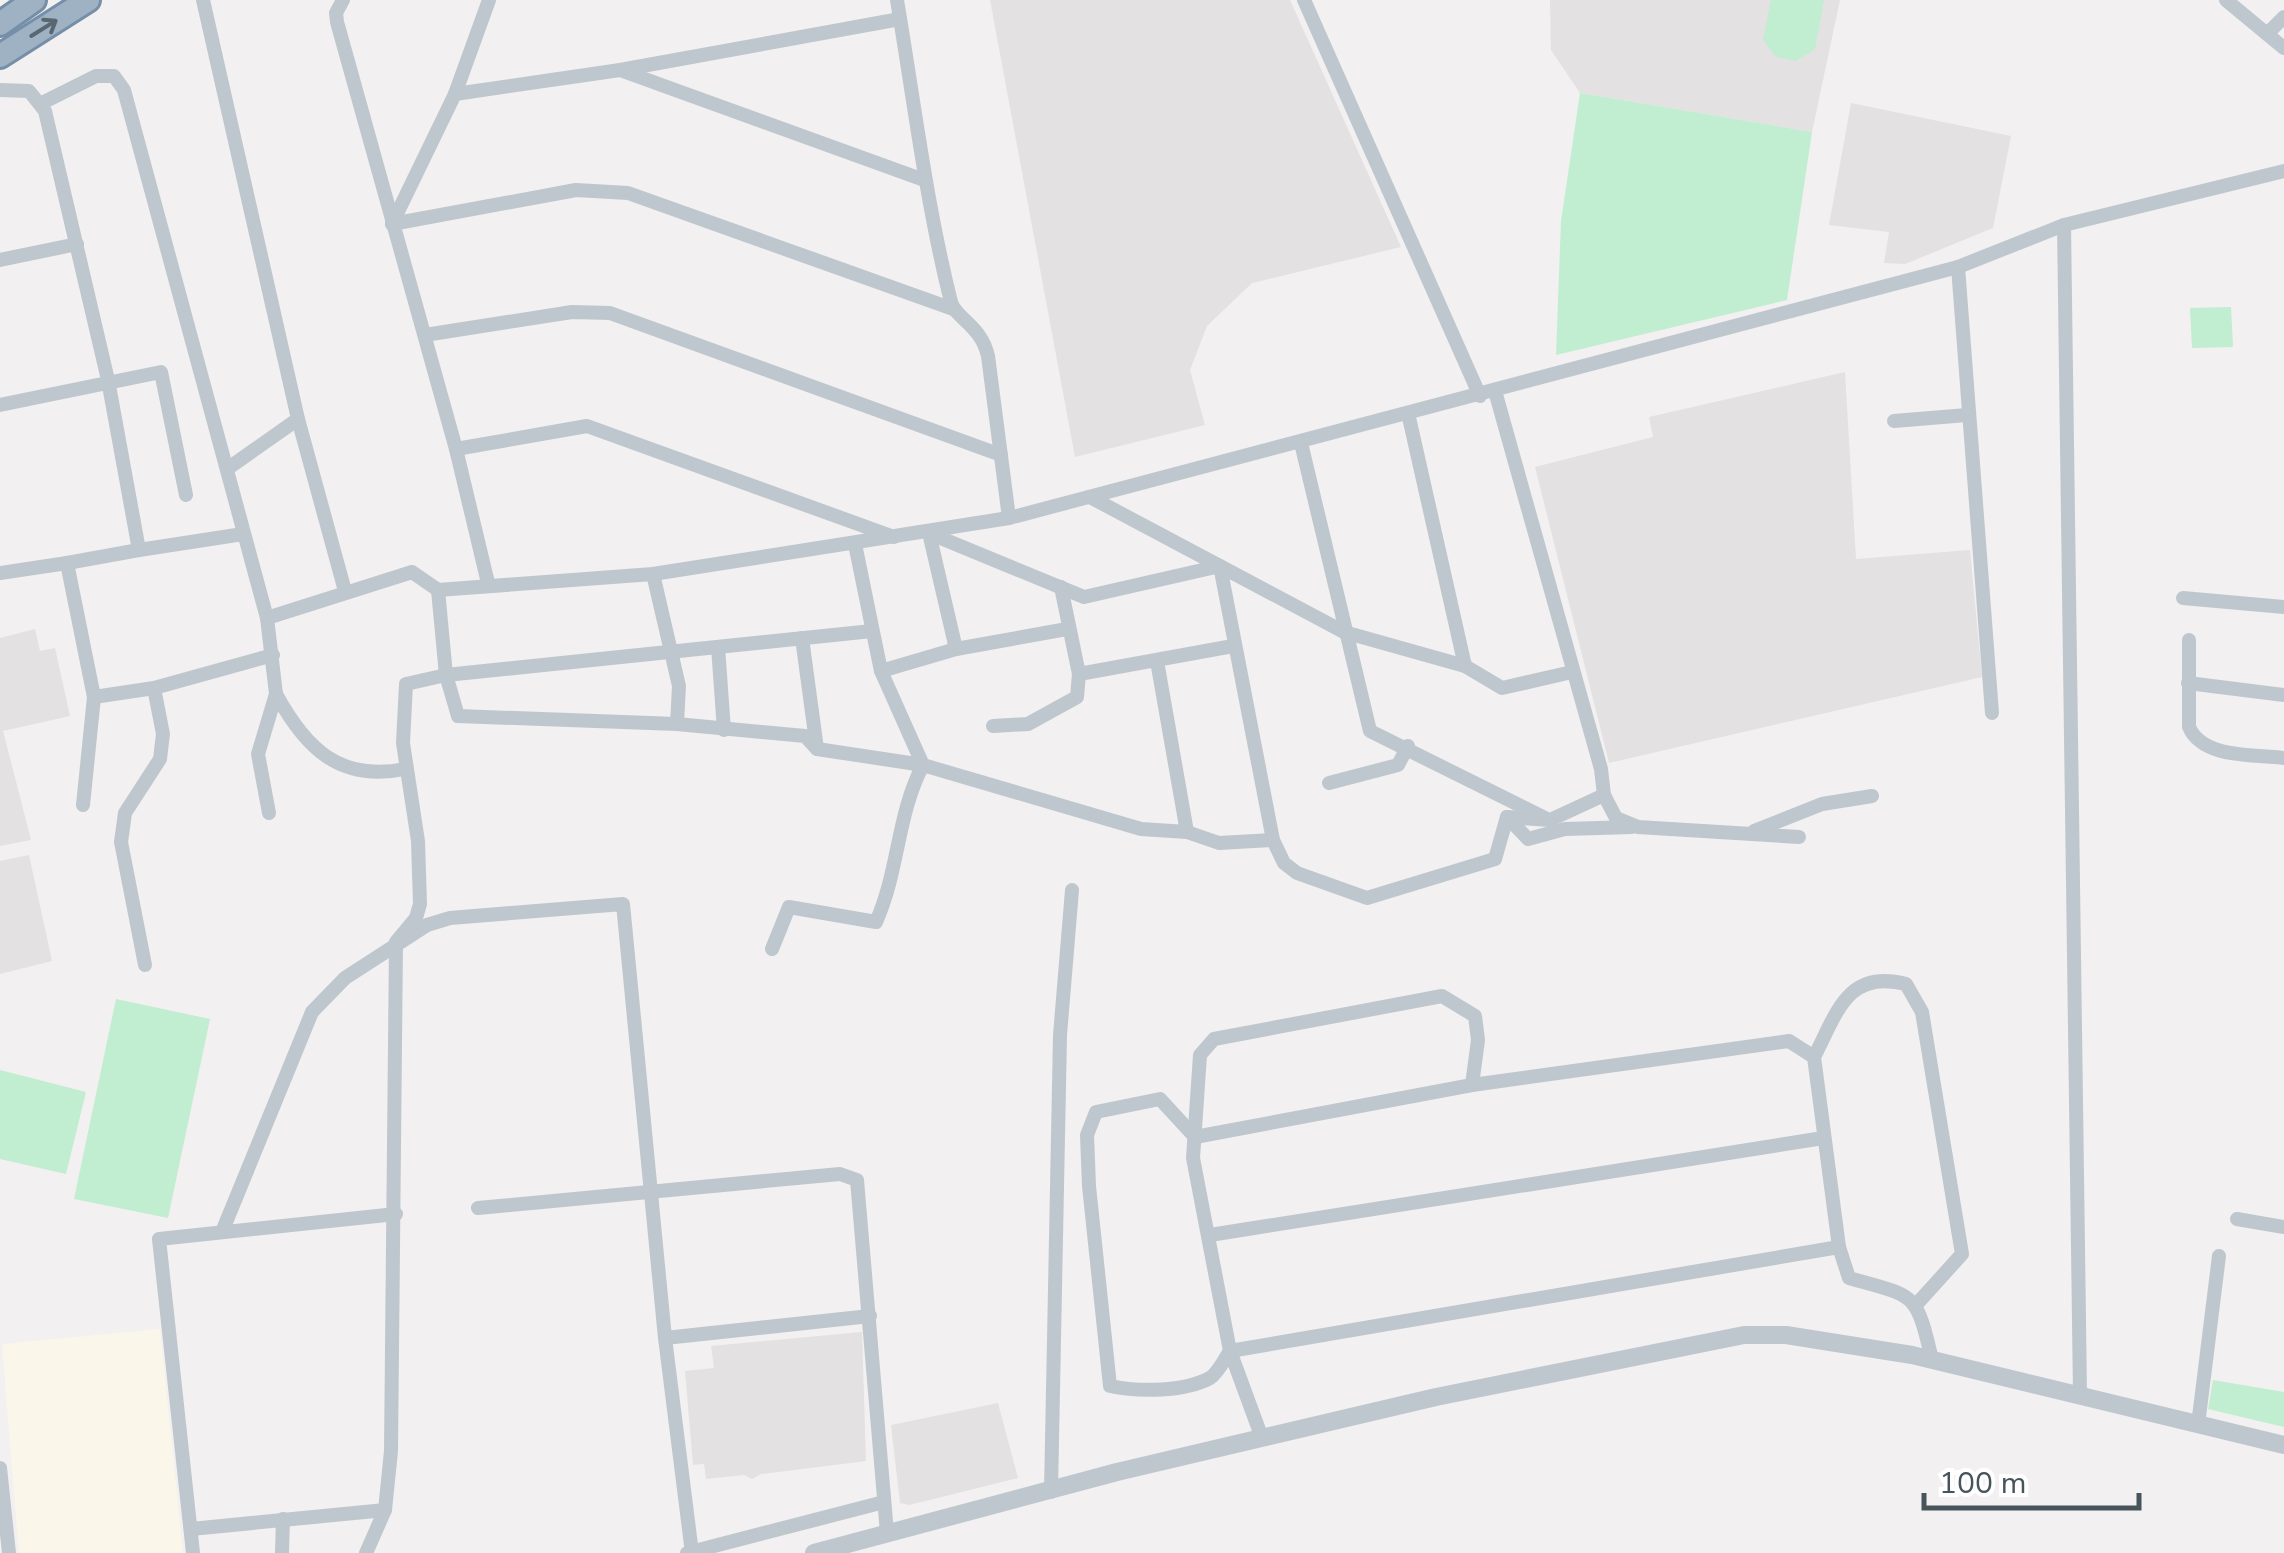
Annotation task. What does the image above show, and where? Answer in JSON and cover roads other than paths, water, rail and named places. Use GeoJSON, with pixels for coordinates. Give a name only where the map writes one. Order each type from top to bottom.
{"type":"FeatureCollection","features":[{"type":"Feature","properties":{"kind":"highway"},"geometry":{"type":"LineString","coordinates":[[0,24],[34,0]]}},
{"type":"Feature","properties":{"kind":"highway"},"geometry":{"type":"LineString","coordinates":[[0,56],[88,0]]}},
{"type":"Feature","properties":{"kind":"street"},"geometry":{"type":"LineString","coordinates":[[203,0],[298,419],[345,590]]}},
{"type":"Feature","properties":{"kind":"street"},"geometry":{"type":"LineString","coordinates":[[344,0],[336,13],[337,22],[456,449],[488,584]]}},
{"type":"Feature","properties":{"kind":"street"},"geometry":{"type":"LineString","coordinates":[[392,224],[455,94],[489,0]]}},
{"type":"Feature","properties":{"kind":"street"},"geometry":{"type":"LineString","coordinates":[[897,0],[924,180],[952,309]]}},
{"type":"Feature","properties":{"kind":"street"},"geometry":{"type":"LineString","coordinates":[[1304,0],[1480,396]]}},
{"type":"Feature","properties":{"kind":"street"},"geometry":{"type":"LineString","coordinates":[[2226,0],[2284,48]]}},
{"type":"Feature","properties":{"kind":"street"},"geometry":{"type":"LineString","coordinates":[[2268,34],[2284,18]]}},
{"type":"Feature","properties":{"kind":"street"},"geometry":{"type":"LineString","coordinates":[[455,94],[620,70],[900,19]]}},
{"type":"Feature","properties":{"kind":"street"},"geometry":{"type":"LineString","coordinates":[[620,70],[924,180]]}},
{"type":"Feature","properties":{"kind":"street"},"geometry":{"type":"LineString","coordinates":[[42,103],[96,76],[114,76],[120,82],[267,618],[276,694],[258,754],[269,813]]}},
{"type":"Feature","properties":{"kind":"street"},"geometry":{"type":"LineString","coordinates":[[0,90],[29,91],[42,103],[108,380],[140,550]]}},
{"type":"Feature","properties":{"kind":"street"},"geometry":{"type":"LineString","coordinates":[[267,618],[345,590],[412,572],[438,590],[653,574],[1009,518],[1958,268],[2064,225],[2284,170]]}},
{"type":"Feature","properties":{"kind":"street"},"geometry":{"type":"LineString","coordinates":[[392,224],[576,190],[628,193],[952,309],[984,336],[1009,518]]}},
{"type":"Feature","properties":{"kind":"street"},"geometry":{"type":"LineString","coordinates":[[2064,225],[2080,1394]]}},
{"type":"Feature","properties":{"kind":"street"},"geometry":{"type":"LineString","coordinates":[[0,260],[77,244]]}},
{"type":"Feature","properties":{"kind":"street"},"geometry":{"type":"LineString","coordinates":[[1958,268],[1992,713]]}},
{"type":"Feature","properties":{"kind":"street"},"geometry":{"type":"LineString","coordinates":[[425,335],[572,312],[610,313],[1001,455]]}},
{"type":"Feature","properties":{"kind":"street"},"geometry":{"type":"LineString","coordinates":[[0,405],[161,372],[186,495]]}},
{"type":"Feature","properties":{"kind":"street"},"geometry":{"type":"LineString","coordinates":[[1495,391],[1601,769],[1604,795],[1616,818],[1638,827]]}},
{"type":"Feature","properties":{"kind":"street"},"geometry":{"type":"LineString","coordinates":[[1408,413],[1465,666]]}},
{"type":"Feature","properties":{"kind":"street"},"geometry":{"type":"LineString","coordinates":[[1894,421],[1967,415]]}},
{"type":"Feature","properties":{"kind":"street"},"geometry":{"type":"LineString","coordinates":[[227,469],[298,419]]}},
{"type":"Feature","properties":{"kind":"street"},"geometry":{"type":"LineString","coordinates":[[456,449],[587,426],[899,538]]}},
{"type":"Feature","properties":{"kind":"street"},"geometry":{"type":"LineString","coordinates":[[1301,443],[1370,730],[1550,820]]}},
{"type":"Feature","properties":{"kind":"street"},"geometry":{"type":"LineString","coordinates":[[1090,497],[1348,633],[1465,666],[1502,688],[1572,672]]}},
{"type":"Feature","properties":{"kind":"street"},"geometry":{"type":"LineString","coordinates":[[929,533],[1084,597],[1220,566]]}},
{"type":"Feature","properties":{"kind":"street"},"geometry":{"type":"LineString","coordinates":[[929,533],[956,649]]}},
{"type":"Feature","properties":{"kind":"street"},"geometry":{"type":"LineString","coordinates":[[0,574],[242,534]]}},
{"type":"Feature","properties":{"kind":"street"},"geometry":{"type":"LineString","coordinates":[[855,544],[881,671],[923,765]]}},
{"type":"Feature","properties":{"kind":"street"},"geometry":{"type":"LineString","coordinates":[[67,563],[94,697],[83,804]]}},
{"type":"Feature","properties":{"kind":"street"},"geometry":{"type":"LineString","coordinates":[[1220,566],[1232,646],[1274,840],[1284,863],[1297,873],[1368,898],[1495,859],[1506,817]]}},
{"type":"Feature","properties":{"kind":"street"},"geometry":{"type":"LineString","coordinates":[[653,574],[680,686],[678,724]]}},
{"type":"Feature","properties":{"kind":"street"},"geometry":{"type":"LineString","coordinates":[[992,726],[1028,724],[1077,697],[1079,674],[1061,587]]}},
{"type":"Feature","properties":{"kind":"street"},"geometry":{"type":"LineString","coordinates":[[438,590],[446,676],[458,716],[678,724],[805,736],[818,750],[923,765],[1142,829],[1187,832],[1220,842],[1274,840]]}},
{"type":"Feature","properties":{"kind":"street"},"geometry":{"type":"LineString","coordinates":[[2183,598],[2284,607]]}},
{"type":"Feature","properties":{"kind":"street"},"geometry":{"type":"LineString","coordinates":[[881,671],[956,649],[1067,629]]}},
{"type":"Feature","properties":{"kind":"street"},"geometry":{"type":"LineString","coordinates":[[366,1553],[385,1510],[391,1452],[396,942],[416,918],[420,904],[418,841],[402,714],[406,684],[446,676],[872,631]]}},
{"type":"Feature","properties":{"kind":"street"},"geometry":{"type":"LineString","coordinates":[[802,638],[818,750]]}},
{"type":"Feature","properties":{"kind":"street"},"geometry":{"type":"LineString","coordinates":[[2189,640],[2190,726],[2200,744],[2284,758]]}},
{"type":"Feature","properties":{"kind":"street"},"geometry":{"type":"LineString","coordinates":[[1079,674],[1232,646]]}},
{"type":"Feature","properties":{"kind":"street"},"geometry":{"type":"LineString","coordinates":[[718,647],[724,730]]}},
{"type":"Feature","properties":{"kind":"street"},"geometry":{"type":"LineString","coordinates":[[94,697],[154,688],[273,655]]}},
{"type":"Feature","properties":{"kind":"street"},"geometry":{"type":"LineString","coordinates":[[1157,661],[1187,832]]}},
{"type":"Feature","properties":{"kind":"street"},"geometry":{"type":"LineString","coordinates":[[2188,682],[2284,694]]}},
{"type":"Feature","properties":{"kind":"street"},"geometry":{"type":"LineString","coordinates":[[145,965],[121,842],[125,813],[160,760],[163,734],[154,688]]}},
{"type":"Feature","properties":{"kind":"street"},"geometry":{"type":"LineString","coordinates":[[276,694],[292,722],[336,763],[368,774],[406,769]]}},
{"type":"Feature","properties":{"kind":"street"},"geometry":{"type":"LineString","coordinates":[[1329,783],[1398,765],[1408,746]]}},
{"type":"Feature","properties":{"kind":"street"},"geometry":{"type":"LineString","coordinates":[[772,950],[789,907],[876,922],[892,887],[910,790],[923,765]]}},
{"type":"Feature","properties":{"kind":"street"},"geometry":{"type":"LineString","coordinates":[[1506,817],[1550,820],[1604,795]]}},
{"type":"Feature","properties":{"kind":"street"},"geometry":{"type":"LineString","coordinates":[[1748,833],[1822,804],[1872,796]]}},
{"type":"Feature","properties":{"kind":"street"},"geometry":{"type":"LineString","coordinates":[[1506,817],[1528,839],[1565,830],[1638,827],[1799,836]]}},
{"type":"Feature","properties":{"kind":"street"},"geometry":{"type":"LineString","coordinates":[[1051,1492],[1060,1034],[1072,890]]}},
{"type":"Feature","properties":{"kind":"street"},"geometry":{"type":"LineString","coordinates":[[222,1232],[312,1012],[326,992],[396,942],[450,918],[624,904],[690,1553],[884,1502]]}},
{"type":"Feature","properties":{"kind":"street"},"geometry":{"type":"LineString","coordinates":[[1916,1306],[1962,1254],[1922,1012],[1906,984],[1883,978],[1864,982],[1842,1001],[1814,1058],[1823,1138],[1839,1247],[1849,1278],[1905,1293],[1916,1306],[1932,1360]]}},
{"type":"Feature","properties":{"kind":"street"},"geometry":{"type":"LineString","coordinates":[[1262,1438],[1230,1352],[1192,1158],[1200,1055],[1214,1039],[1442,996],[1475,1016],[1478,1040],[1472,1085]]}},
{"type":"Feature","properties":{"kind":"street"},"geometry":{"type":"LineString","coordinates":[[1195,1137],[1472,1085],[1789,1041],[1814,1058]]}},
{"type":"Feature","properties":{"kind":"street"},"geometry":{"type":"LineString","coordinates":[[1195,1137],[1160,1099],[1096,1112],[1087,1135],[1110,1386],[1131,1390],[1213,1376],[1230,1352],[1839,1247]]}},
{"type":"Feature","properties":{"kind":"street"},"geometry":{"type":"LineString","coordinates":[[1210,1235],[1823,1138]]}},
{"type":"Feature","properties":{"kind":"street"},"geometry":{"type":"LineString","coordinates":[[478,1208],[850,1175],[858,1180],[887,1534]]}},
{"type":"Feature","properties":{"kind":"street"},"geometry":{"type":"LineString","coordinates":[[193,1553],[159,1239],[396,1214]]}},
{"type":"Feature","properties":{"kind":"street"},"geometry":{"type":"LineString","coordinates":[[2237,1218],[2284,1227]]}},
{"type":"Feature","properties":{"kind":"street"},"geometry":{"type":"LineString","coordinates":[[2198,1425],[2219,1256]]}},
{"type":"Feature","properties":{"kind":"street"},"geometry":{"type":"LineString","coordinates":[[666,1338],[870,1316]]}},
{"type":"Feature","properties":{"kind":"street"},"geometry":{"type":"LineString","coordinates":[[814,1553],[1117,1472],[1436,1397],[1734,1336],[1786,1335],[1932,1360],[2284,1445]]}},
{"type":"Feature","properties":{"kind":"street"},"geometry":{"type":"LineString","coordinates":[[0,1468],[9,1553]]}},
{"type":"Feature","properties":{"kind":"street"},"geometry":{"type":"LineString","coordinates":[[191,1529],[385,1510]]}},
{"type":"Feature","properties":{"kind":"street"},"geometry":{"type":"LineString","coordinates":[[282,1553],[283,1519]]}}]}
